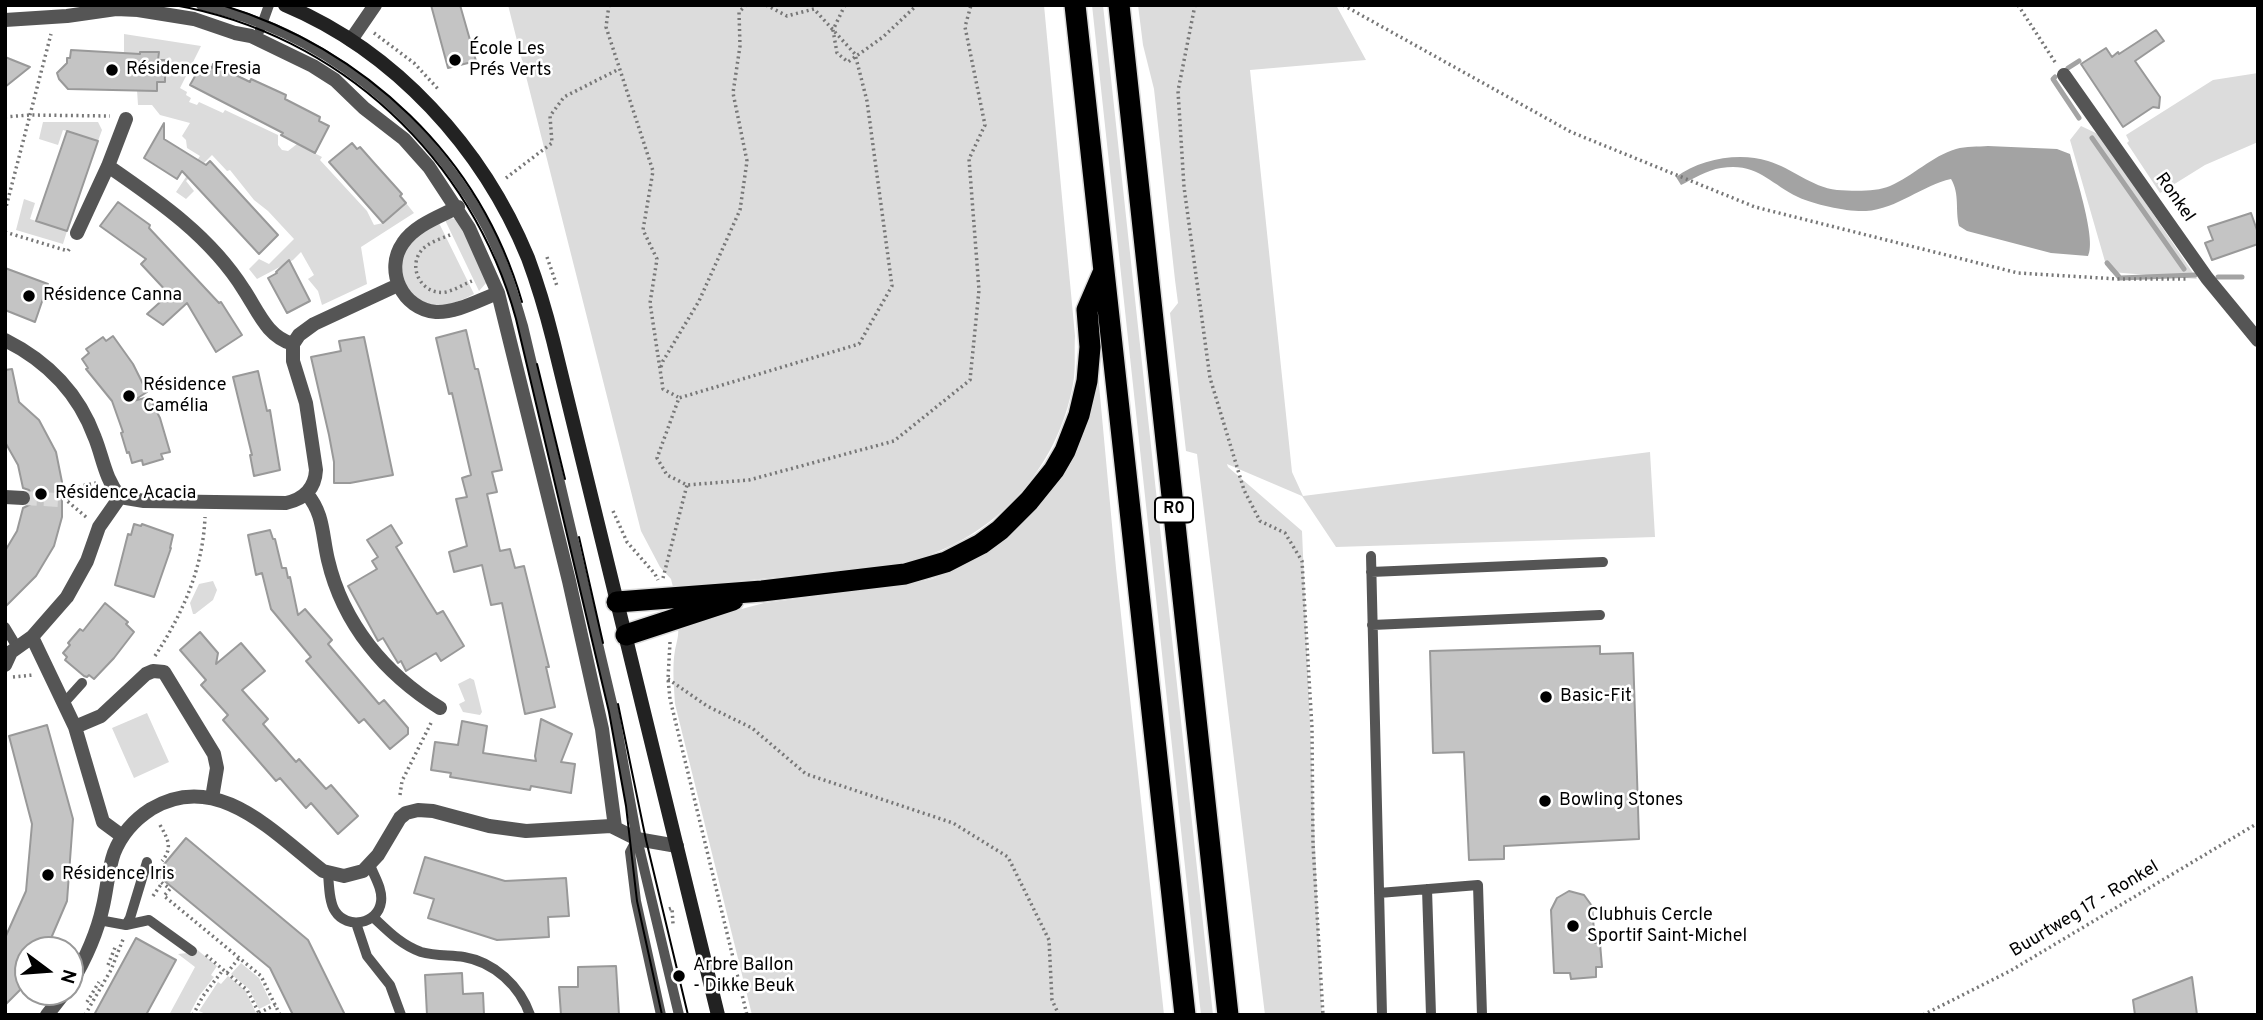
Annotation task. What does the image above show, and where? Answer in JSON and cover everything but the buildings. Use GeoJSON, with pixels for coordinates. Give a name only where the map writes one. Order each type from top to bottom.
{"type":"FeatureCollection","features":[{"type":"Feature","properties":{"kind":"highway","name":"R0"},"geometry":{"type":"LineString","coordinates":[[1075,5],[1185,1015]]}},
{"type":"Feature","properties":{"kind":"highway","name":"R0"},"geometry":{"type":"LineString","coordinates":[[1119,5],[1228,1015]]}},
{"type":"Feature","properties":{"kind":"highway"},"geometry":{"type":"LineString","coordinates":[[617,602],[762,591],[905,573],[946,562],[981,544],[1013,517],[1054,470],[1073,433],[1087,381],[1090,347],[1087,310],[1104,271]]}},
{"type":"Feature","properties":{"kind":"highway"},"geometry":{"type":"LineString","coordinates":[[626,635],[762,591]]}},
{"type":"Feature","properties":{"kind":"street"},"geometry":{"type":"LineString","coordinates":[[285,5],[351,40],[405,82],[450,129],[500,203],[527,256],[543,299],[719,1011]]}},
{"type":"Feature","properties":{"kind":"street"},"geometry":{"type":"LineString","coordinates":[[351,40],[375,5]]}},
{"type":"Feature","properties":{"kind":"street"},"geometry":{"type":"LineString","coordinates":[[5,20],[116,9],[138,10],[194,19],[256,39],[313,66],[344,87],[358,103],[416,152],[458,207],[481,251],[498,293],[569,581],[602,729],[615,827]]}},
{"type":"Feature","properties":{"kind":"street","name":"Ronkel"},"geometry":{"type":"LineString","coordinates":[[2064,75],[2207,278],[2258,340]]}},
{"type":"Feature","properties":{"kind":"street"},"geometry":{"type":"LineString","coordinates":[[77,233],[126,119]]}},
{"type":"Feature","properties":{"kind":"street"},"geometry":{"type":"LineString","coordinates":[[108,166],[161,202],[186,223],[239,282],[269,330],[293,344]]}},
{"type":"Feature","properties":{"kind":"street"},"geometry":{"type":"LineString","coordinates":[[458,207],[421,227],[404,241],[395,262],[398,285],[413,303],[435,312],[461,307],[498,293]]}},
{"type":"Feature","properties":{"kind":"street"},"geometry":{"type":"LineString","coordinates":[[5,340],[38,360],[70,392],[91,427],[108,479],[120,497],[144,501],[286,503],[307,494],[315,479],[315,461],[306,403],[293,361],[293,344],[307,328],[398,285]]}},
{"type":"Feature","properties":{"kind":"street"},"geometry":{"type":"LineString","coordinates":[[307,494],[317,506],[337,590],[358,632],[388,668],[419,695],[440,708]]}},
{"type":"Feature","properties":{"kind":"street"},"geometry":{"type":"LineString","coordinates":[[5,496],[23,498]]}},
{"type":"Feature","properties":{"kind":"street"},"geometry":{"type":"LineString","coordinates":[[5,665],[11,645],[32,637],[54,614],[78,580],[99,527],[120,497]]}},
{"type":"Feature","properties":{"kind":"street"},"geometry":{"type":"LineString","coordinates":[[32,637],[75,727],[100,815],[107,827],[122,836]]}},
{"type":"Feature","properties":{"kind":"street"},"geometry":{"type":"LineString","coordinates":[[75,727],[102,716],[141,677],[153,671],[164,671],[214,754],[217,768],[212,798]]}},
{"type":"Feature","properties":{"kind":"street"},"geometry":{"type":"LineString","coordinates":[[84,958],[99,920],[112,857],[122,836],[145,813],[159,805],[190,796],[212,798],[239,806],[328,873],[345,876],[363,871],[370,865],[395,824],[412,810],[424,810],[489,826],[526,831],[558,831],[606,825],[637,839],[677,845]]}},
{"type":"Feature","properties":{"kind":"lane"},"geometry":{"type":"LineString","coordinates":[[201,5],[262,24],[305,43],[332,59],[384,98],[409,121],[450,168],[481,217],[504,265],[523,326],[614,712],[637,839],[679,1015]]}},
{"type":"Feature","properties":{"kind":"lane"},"geometry":{"type":"LineString","coordinates":[[256,39],[269,5]]}},
{"type":"Feature","properties":{"kind":"lane"},"geometry":{"type":"LineString","coordinates":[[1371,556],[1382,1015]]}},
{"type":"Feature","properties":{"kind":"lane"},"geometry":{"type":"LineString","coordinates":[[1371,572],[1603,562]]}},
{"type":"Feature","properties":{"kind":"lane"},"geometry":{"type":"LineString","coordinates":[[589,605],[617,602]]}},
{"type":"Feature","properties":{"kind":"lane"},"geometry":{"type":"LineString","coordinates":[[1372,625],[1600,615]]}},
{"type":"Feature","properties":{"kind":"lane"},"geometry":{"type":"LineString","coordinates":[[5,627],[11,645]]}},
{"type":"Feature","properties":{"kind":"lane"},"geometry":{"type":"LineString","coordinates":[[64,703],[82,684]]}},
{"type":"Feature","properties":{"kind":"lane"},"geometry":{"type":"LineString","coordinates":[[637,839],[630,852],[636,901],[661,1015]]}},
{"type":"Feature","properties":{"kind":"lane"},"geometry":{"type":"LineString","coordinates":[[328,873],[335,912],[348,922],[356,923],[373,917],[382,898],[370,865]]}},
{"type":"Feature","properties":{"kind":"lane"},"geometry":{"type":"LineString","coordinates":[[126,925],[152,868]]}},
{"type":"Feature","properties":{"kind":"lane"},"geometry":{"type":"LineString","coordinates":[[1379,893],[1478,885],[1482,1015]]}},
{"type":"Feature","properties":{"kind":"lane"},"geometry":{"type":"LineString","coordinates":[[1427,889],[1431,1015]]}},
{"type":"Feature","properties":{"kind":"lane"},"geometry":{"type":"LineString","coordinates":[[373,917],[399,941],[419,951],[472,958],[495,970],[514,986],[530,1015]]}},
{"type":"Feature","properties":{"kind":"lane"},"geometry":{"type":"LineString","coordinates":[[99,920],[126,925],[149,920],[192,951]]}},
{"type":"Feature","properties":{"kind":"lane"},"geometry":{"type":"LineString","coordinates":[[356,923],[367,956],[390,985],[401,1015]]}},
{"type":"Feature","properties":{"kind":"path"},"geometry":{"type":"LineString","coordinates":[[609,5],[606,27],[653,171],[643,230],[657,259],[650,303],[663,389],[679,398],[859,344],[892,286],[867,101],[856,58],[814,9],[787,16],[766,5]]}},
{"type":"Feature","properties":{"kind":"path"},"geometry":{"type":"LineString","coordinates":[[660,371],[663,361],[699,301],[740,210],[747,161],[733,93],[740,46],[739,12],[746,5]]}},
{"type":"Feature","properties":{"kind":"path"},"geometry":{"type":"LineString","coordinates":[[845,5],[833,30],[837,53],[848,62],[883,37],[917,5]]}},
{"type":"Feature","properties":{"kind":"path"},"geometry":{"type":"LineString","coordinates":[[679,398],[657,458],[667,475],[687,485],[749,480],[894,440],[970,380],[979,290],[969,159],[985,125],[965,27],[971,5]]}},
{"type":"Feature","properties":{"kind":"path"},"geometry":{"type":"LineString","coordinates":[[1195,5],[1178,91],[1184,187],[1210,378],[1244,490],[1260,521],[1285,533],[1302,561],[1312,728],[1314,844],[1323,1015]]}},
{"type":"Feature","properties":{"kind":"path"},"geometry":{"type":"LineString","coordinates":[[1344,5],[1571,132],[1755,207],[2018,273],[2118,279],[2207,278]]}},
{"type":"Feature","properties":{"kind":"path"},"geometry":{"type":"LineString","coordinates":[[2018,5],[2064,75]]}},
{"type":"Feature","properties":{"kind":"path"},"geometry":{"type":"LineString","coordinates":[[5,211],[48,38]]}},
{"type":"Feature","properties":{"kind":"path"},"geometry":{"type":"LineString","coordinates":[[506,178],[552,143],[550,116],[564,97],[620,69]]}},
{"type":"Feature","properties":{"kind":"path"},"geometry":{"type":"LineString","coordinates":[[5,117],[105,115],[126,119]]}},
{"type":"Feature","properties":{"kind":"path"},"geometry":{"type":"LineString","coordinates":[[5,232],[68,251],[77,233]]}},
{"type":"Feature","properties":{"kind":"path"},"geometry":{"type":"LineString","coordinates":[[450,235],[424,247],[415,264],[416,275],[426,287],[439,292],[472,281]]}},
{"type":"Feature","properties":{"kind":"path"},"geometry":{"type":"LineString","coordinates":[[60,500],[66,500],[81,486],[97,483]]}},
{"type":"Feature","properties":{"kind":"path"},"geometry":{"type":"LineString","coordinates":[[661,587],[687,485]]}},
{"type":"Feature","properties":{"kind":"path"},"geometry":{"type":"LineString","coordinates":[[66,500],[81,514]]}},
{"type":"Feature","properties":{"kind":"path"},"geometry":{"type":"LineString","coordinates":[[141,677],[177,621],[190,592],[202,548],[205,514]]}},
{"type":"Feature","properties":{"kind":"path"},"geometry":{"type":"LineString","coordinates":[[670,642],[670,699],[747,1015]]}},
{"type":"Feature","properties":{"kind":"path"},"geometry":{"type":"LineString","coordinates":[[5,676],[17,678],[49,672]]}},
{"type":"Feature","properties":{"kind":"path"},"geometry":{"type":"LineString","coordinates":[[668,679],[707,706],[752,727],[806,774],[953,823],[1009,857],[1049,940],[1052,1000],[1059,1015]]}},
{"type":"Feature","properties":{"kind":"path"},"geometry":{"type":"LineString","coordinates":[[400,795],[402,781],[440,708]]}},
{"type":"Feature","properties":{"kind":"path","name":"Buurtweg 17 - Ronkel"},"geometry":{"type":"LineString","coordinates":[[1923,1015],[2010,971],[2258,823]]}},
{"type":"Feature","properties":{"kind":"path"},"geometry":{"type":"LineString","coordinates":[[160,825],[169,846],[168,854],[152,868],[156,878],[170,889],[164,896],[261,976],[280,1015]]}},
{"type":"Feature","properties":{"kind":"path"},"geometry":{"type":"LineString","coordinates":[[85,1015],[111,970],[125,935],[126,925]]}},
{"type":"Feature","properties":{"kind":"path"},"geometry":{"type":"LineString","coordinates":[[108,965],[116,945]]}},
{"type":"Feature","properties":{"kind":"path"},"geometry":{"type":"LineString","coordinates":[[192,951],[196,947],[247,989],[259,1014],[275,1005]]}},
{"type":"Feature","properties":{"kind":"path"},"geometry":{"type":"LineString","coordinates":[[192,1015],[203,996],[239,958]]}},
{"type":"Feature","properties":{"kind":"path"},"geometry":{"type":"LineString","coordinates":[[88,1002],[99,982]]}},
{"type":"Feature","properties":{"kind":"shaded area"},"geometry":{"type":"Polygon","coordinates":[[[508,5],[1044,5],[1075,336],[1073,384],[1065,415],[1037,472],[995,518],[941,551],[892,565],[673,587],[671,579],[660,567],[641,531],[508,5]]]}},
{"type":"Feature","properties":{"kind":"shaded area"},"geometry":{"type":"Polygon","coordinates":[[[1092,5],[1103,5],[1213,1015],[1201,1015],[1092,5]]]}},
{"type":"Feature","properties":{"kind":"shaded area"},"geometry":{"type":"Polygon","coordinates":[[[1138,5],[1336,5],[1366,60],[1250,70],[1292,472],[1303,496],[1650,452],[1655,537],[1336,547],[1302,496],[1227,464],[1302,531],[1322,1015],[1265,1015],[1197,454],[1186,451],[1170,313],[1178,303],[1154,89],[1143,45],[1138,5]]]}},
{"type":"Feature","properties":{"kind":"shaded area"},"geometry":{"type":"Polygon","coordinates":[[[124,34],[201,46],[180,88],[191,98],[189,102],[197,105],[199,102],[223,113],[225,110],[278,135],[278,145],[282,150],[288,151],[297,144],[322,157],[320,160],[367,211],[374,225],[383,223],[406,203],[414,213],[361,247],[367,284],[322,305],[318,291],[308,279],[314,275],[301,252],[293,260],[257,279],[249,269],[259,259],[269,264],[294,239],[254,200],[230,170],[227,171],[212,155],[186,181],[194,191],[186,199],[176,192],[200,156],[187,148],[186,140],[182,136],[190,123],[160,115],[152,105],[138,105],[137,90],[157,90],[157,82],[165,82],[165,61],[158,60],[158,52],[124,54],[124,34]]]}},
{"type":"Feature","properties":{"kind":"shaded area"},"geometry":{"type":"Polygon","coordinates":[[[2258,73],[2258,142],[2205,165],[2160,193],[2127,143],[2129,141],[2126,135],[2213,80],[2258,73]]]}},
{"type":"Feature","properties":{"kind":"shaded area"},"geometry":{"type":"Polygon","coordinates":[[[43,122],[98,122],[102,130],[98,141],[63,130],[58,145],[39,139],[43,122]]]}},
{"type":"Feature","properties":{"kind":"shaded area"},"geometry":{"type":"Polygon","coordinates":[[[2081,126],[2100,135],[2197,279],[2111,272],[2106,265],[2070,140],[2081,126]]]}},
{"type":"Feature","properties":{"kind":"shaded area"},"geometry":{"type":"Polygon","coordinates":[[[1964,147],[2057,149],[2070,154],[2088,222],[2088,256],[2051,253],[1967,231],[1959,226],[1951,179],[1888,206],[1859,211],[1805,200],[1762,175],[1744,168],[1716,169],[1681,185],[1676,177],[1708,162],[1745,157],[1777,164],[1828,188],[1871,190],[1898,182],[1947,152],[1964,147]]]}},
{"type":"Feature","properties":{"kind":"shaded area"},"geometry":{"type":"Polygon","coordinates":[[[24,199],[35,203],[30,219],[67,231],[63,244],[16,230],[24,199]]]}},
{"type":"Feature","properties":{"kind":"shaded area"},"geometry":{"type":"Polygon","coordinates":[[[445,220],[459,220],[487,282],[479,291],[445,220]]]}},
{"type":"Feature","properties":{"kind":"shaded area"},"geometry":{"type":"Polygon","coordinates":[[[439,223],[474,294],[451,304],[436,306],[428,305],[414,297],[400,277],[410,243],[439,223]]]}},
{"type":"Feature","properties":{"kind":"shaded area"},"geometry":{"type":"Polygon","coordinates":[[[1098,374],[1164,1015],[752,1015],[675,704],[674,663],[678,626],[764,603],[899,586],[932,579],[997,545],[1024,522],[1042,501],[1098,374]]]}},
{"type":"Feature","properties":{"kind":"shaded area"},"geometry":{"type":"Polygon","coordinates":[[[213,581],[217,590],[213,600],[193,614],[190,603],[199,584],[213,581]]]}},
{"type":"Feature","properties":{"kind":"shaded area"},"geometry":{"type":"Polygon","coordinates":[[[470,678],[474,680],[482,712],[480,715],[463,712],[459,704],[465,701],[458,684],[470,678]]]}},
{"type":"Feature","properties":{"kind":"shaded area"},"geometry":{"type":"Polygon","coordinates":[[[147,713],[169,762],[134,778],[112,728],[147,713]]]}},
{"type":"Feature","properties":{"kind":"shaded area"},"geometry":{"type":"Polygon","coordinates":[[[195,948],[217,966],[211,975],[214,977],[189,1015],[169,1015],[195,967],[178,954],[188,953],[195,948]]]}},
{"type":"Feature","properties":{"kind":"shaded area"},"geometry":{"type":"Polygon","coordinates":[[[241,963],[259,978],[271,1003],[259,1009],[249,989],[231,974],[241,963]]]}},
{"type":"Feature","properties":{"kind":"shaded area"},"geometry":{"type":"Polygon","coordinates":[[[228,976],[245,990],[257,1015],[208,1015],[199,1011],[218,982],[221,984],[228,976]]]}},
{"type":"Feature","properties":{"kind":"waterway"},"geometry":{"type":"LineString","coordinates":[[2068,68],[2079,61]]}},
{"type":"Feature","properties":{"kind":"waterway"},"geometry":{"type":"LineString","coordinates":[[2055,77],[2053,79],[2079,118]]}},
{"type":"Feature","properties":{"kind":"waterway"},"geometry":{"type":"LineString","coordinates":[[2092,138],[2184,269]]}},
{"type":"Feature","properties":{"kind":"waterway"},"geometry":{"type":"LineString","coordinates":[[2107,263],[2120,278],[2195,275]]}},
{"type":"Feature","properties":{"kind":"waterway"},"geometry":{"type":"LineString","coordinates":[[2218,277],[2242,277]]}},
{"type":"Feature","properties":{"kind":"tunnel"},"geometry":{"type":"LineString","coordinates":[[23,498],[60,500]]}},
{"type":"Feature","properties":{"kind":"tram line"},"geometry":{"type":"LineString","coordinates":[[174,5],[234,20],[291,44],[343,75],[390,112],[432,157],[467,206],[495,260],[516,319],[609,712],[626,806],[637,901],[662,1015]]}},
{"type":"Feature","properties":{"kind":"tram line"},"geometry":{"type":"LineString","coordinates":[[222,5],[274,24],[323,49],[369,80],[410,115],[446,155],[478,200],[503,249],[522,302]]}},
{"type":"Feature","properties":{"kind":"tram line"},"geometry":{"type":"LineString","coordinates":[[537,364],[565,479]]}},
{"type":"Feature","properties":{"kind":"tram line"},"geometry":{"type":"LineString","coordinates":[[579,537],[603,643]]}},
{"type":"Feature","properties":{"kind":"tram line"},"geometry":{"type":"LineString","coordinates":[[618,704],[646,840],[688,1015]]}},
{"type":"Feature","properties":{"kind":"place","name":"École Les Prés Verts"},"geometry":{"type":"Point","coordinates":[455,60]}},
{"type":"Feature","properties":{"kind":"place","name":"Résidence Fresia"},"geometry":{"type":"Point","coordinates":[112,70]}},
{"type":"Feature","properties":{"kind":"place","name":"Résidence Canna"},"geometry":{"type":"Point","coordinates":[29,296]}},
{"type":"Feature","properties":{"kind":"place","name":"Résidence Camélia"},"geometry":{"type":"Point","coordinates":[129,396]}},
{"type":"Feature","properties":{"kind":"place","name":"Résidence Acacia"},"geometry":{"type":"Point","coordinates":[41,494]}},
{"type":"Feature","properties":{"kind":"place","name":"Basic-Fit"},"geometry":{"type":"Point","coordinates":[1546,697]}},
{"type":"Feature","properties":{"kind":"place","name":"Bowling Stones"},"geometry":{"type":"Point","coordinates":[1545,801]}},
{"type":"Feature","properties":{"kind":"place","name":"Résidence Iris"},"geometry":{"type":"Point","coordinates":[48,875]}},
{"type":"Feature","properties":{"kind":"place","name":"Clubhuis Cercle Sportif Saint-Michel"},"geometry":{"type":"Point","coordinates":[1573,926]}},
{"type":"Feature","properties":{"kind":"place","name":"Arbre Ballon - Dikke Beuk"},"geometry":{"type":"Point","coordinates":[679,976]}}]}
